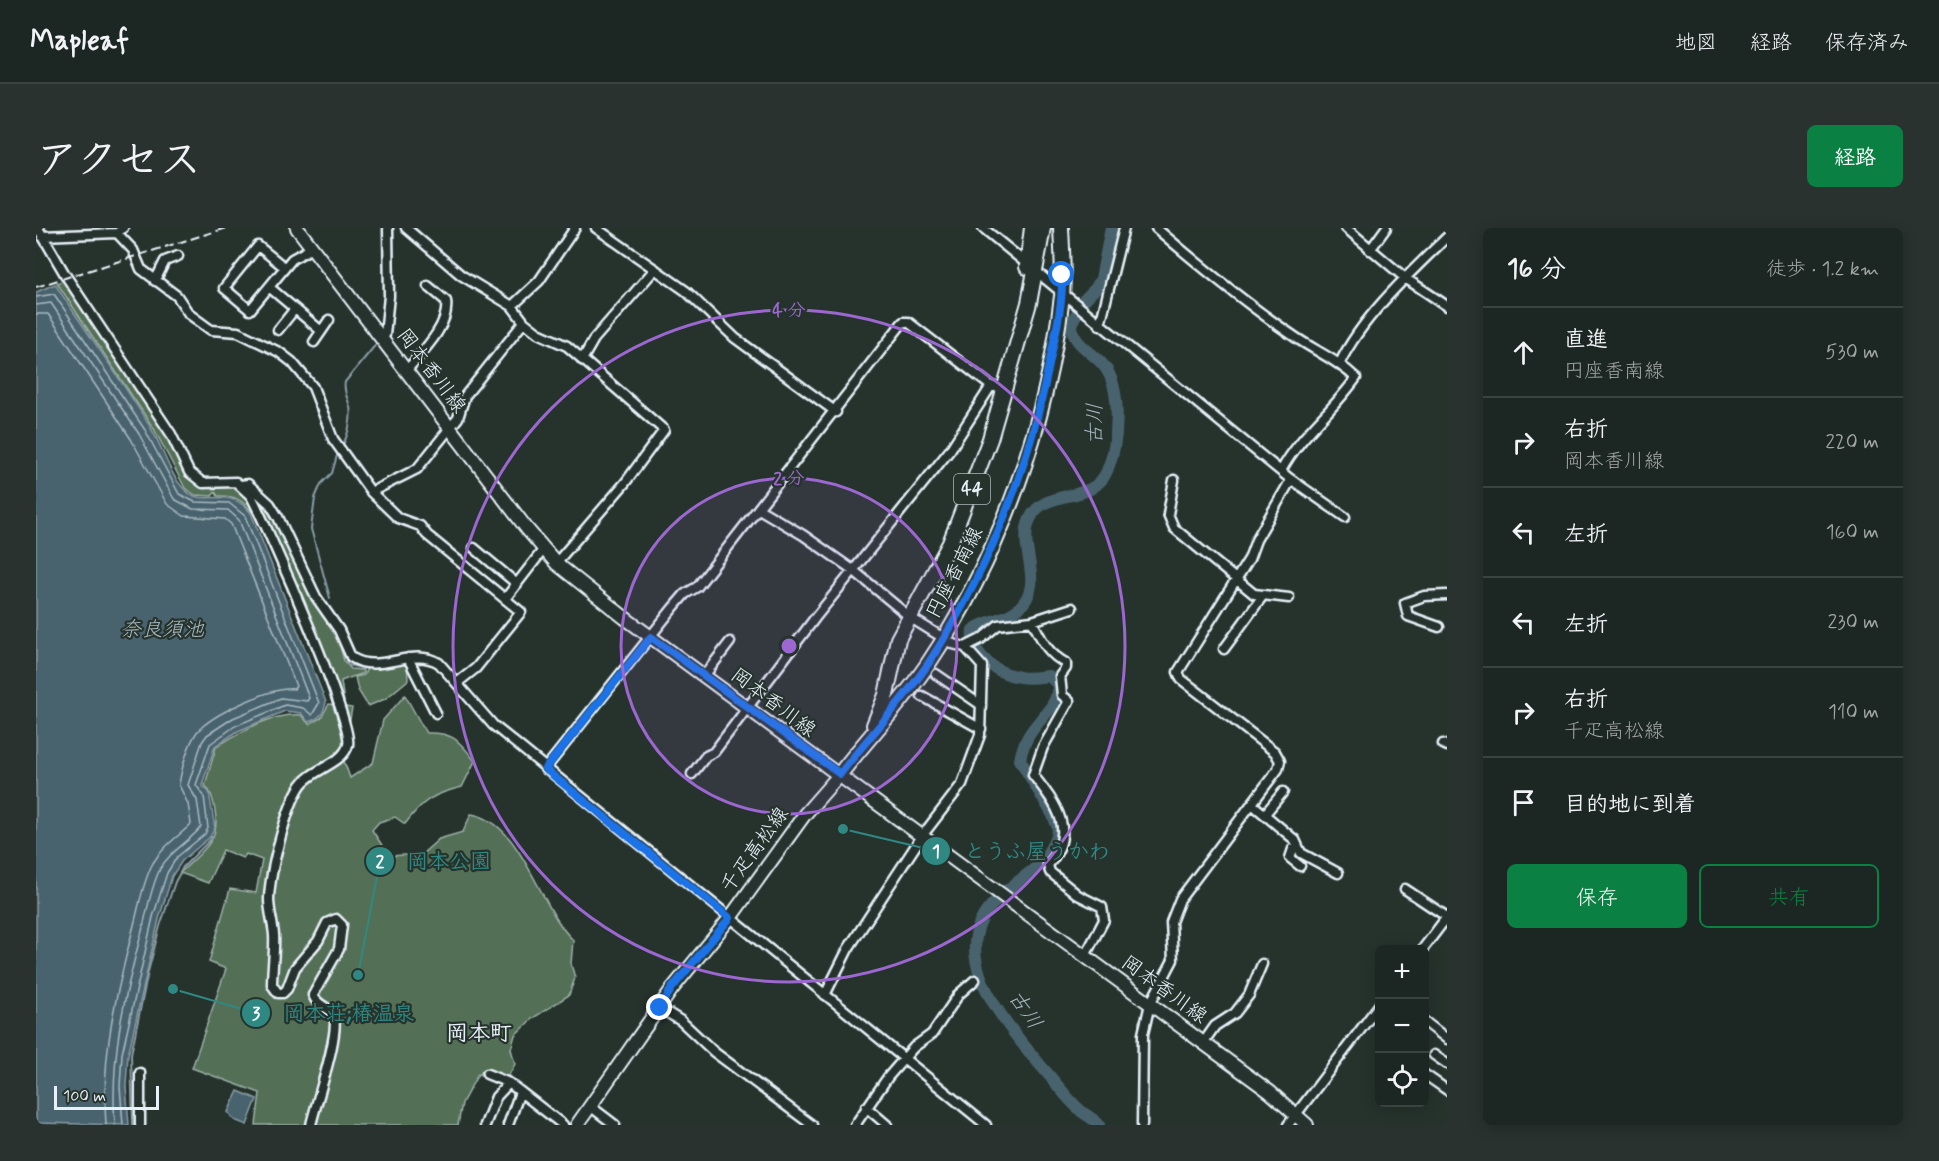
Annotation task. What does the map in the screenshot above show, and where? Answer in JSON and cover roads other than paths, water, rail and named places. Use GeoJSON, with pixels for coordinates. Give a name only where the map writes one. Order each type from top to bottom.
{"type":"FeatureCollection","features":[{"type":"Feature","properties":{"kind":"main road","name":"岡本香川線"},"geometry":{"type":"LineString","coordinates":[[297,228],[543,550],[556,563],[651,637],[1203,1043],[1296,1114],[1307,1125]]}},
{"type":"Feature","properties":{"kind":"main road","name":"44"},"geometry":{"type":"LineString","coordinates":[[1031,268],[1032,228]]}},
{"type":"Feature","properties":{"kind":"main road","name":"44"},"geometry":{"type":"LineString","coordinates":[[1031,268],[1043,228]]}},
{"type":"Feature","properties":{"kind":"main road","name":"円座香南線"},"geometry":{"type":"LineString","coordinates":[[840,774],[903,697],[944,638],[988,557],[1027,456],[1042,404],[1062,294],[1061,228]]}},
{"type":"Feature","properties":{"kind":"main road","name":"円座香南線"},"geometry":{"type":"LineString","coordinates":[[868,738],[886,695],[898,639],[950,543],[967,501],[997,388],[1020,329],[1031,268]]}},
{"type":"Feature","properties":{"kind":"main road","name":"千疋高松線"},"geometry":{"type":"LineString","coordinates":[[577,1125],[672,988],[730,918],[805,814],[840,774]]}},
{"type":"Feature","properties":{"kind":"street"},"geometry":{"type":"LineString","coordinates":[[382,339],[385,335],[389,296],[388,228]]}},
{"type":"Feature","properties":{"kind":"street"},"geometry":{"type":"LineString","coordinates":[[406,228],[461,275],[512,306],[524,322],[538,333],[567,346],[664,430],[625,483],[556,563]]}},
{"type":"Feature","properties":{"kind":"street"},"geometry":{"type":"LineString","coordinates":[[512,306],[539,281],[575,228]]}},
{"type":"Feature","properties":{"kind":"street"},"geometry":{"type":"LineString","coordinates":[[596,228],[686,291],[735,338],[836,412]]}},
{"type":"Feature","properties":{"kind":"street"},"geometry":{"type":"LineString","coordinates":[[983,228],[1289,478],[1345,517]]}},
{"type":"Feature","properties":{"kind":"street"},"geometry":{"type":"LineString","coordinates":[[1100,325],[1124,228]]}},
{"type":"Feature","properties":{"kind":"street"},"geometry":{"type":"LineString","coordinates":[[1156,228],[1201,267],[1296,338],[1340,363],[1356,378],[1338,404],[1301,442],[1281,471]]}},
{"type":"Feature","properties":{"kind":"street"},"geometry":{"type":"LineString","coordinates":[[1346,228],[1405,278],[1447,306]]}},
{"type":"Feature","properties":{"kind":"street"},"geometry":{"type":"LineString","coordinates":[[1370,250],[1386,228]]}},
{"type":"Feature","properties":{"kind":"street"},"geometry":{"type":"LineString","coordinates":[[38,230],[120,231],[133,250],[141,269],[177,296],[189,314],[211,330],[238,332],[279,352],[292,362],[313,387],[333,439],[371,492],[398,518],[420,526],[427,535],[521,612],[476,668],[457,683]]}},
{"type":"Feature","properties":{"kind":"street"},"geometry":{"type":"LineString","coordinates":[[38,230],[171,434],[189,472],[203,483],[248,484],[270,504],[316,597],[339,630],[351,657],[368,664],[408,658],[433,660],[457,683],[493,725],[545,769],[986,1125]]}},
{"type":"Feature","properties":{"kind":"street"},"geometry":{"type":"LineString","coordinates":[[1340,363],[1348,346],[1405,278],[1447,237]]}},
{"type":"Feature","properties":{"kind":"street"},"geometry":{"type":"LineString","coordinates":[[284,267],[258,246],[224,288],[250,310],[292,259],[312,248]]}},
{"type":"Feature","properties":{"kind":"street"},"geometry":{"type":"LineString","coordinates":[[155,281],[165,261],[178,256]]}},
{"type":"Feature","properties":{"kind":"street"},"geometry":{"type":"LineString","coordinates":[[582,360],[594,339],[655,269]]}},
{"type":"Feature","properties":{"kind":"street"},"geometry":{"type":"LineString","coordinates":[[406,371],[430,341],[448,311],[446,301],[428,286]]}},
{"type":"Feature","properties":{"kind":"street"},"geometry":{"type":"LineString","coordinates":[[269,287],[320,330]]}},
{"type":"Feature","properties":{"kind":"street"},"geometry":{"type":"LineString","coordinates":[[278,330],[294,310]]}},
{"type":"Feature","properties":{"kind":"street"},"geometry":{"type":"LineString","coordinates":[[314,342],[320,330],[329,320]]}},
{"type":"Feature","properties":{"kind":"street"},"geometry":{"type":"LineString","coordinates":[[371,492],[417,469],[458,418],[465,396],[524,322]]}},
{"type":"Feature","properties":{"kind":"street"},"geometry":{"type":"LineString","coordinates":[[545,769],[673,608],[685,594],[697,587],[836,412],[903,322],[908,322],[997,388],[853,570],[714,752],[706,756],[692,774]]}},
{"type":"Feature","properties":{"kind":"street"},"geometry":{"type":"LineString","coordinates":[[1142,1125],[1143,1034],[1150,1004],[1173,960],[1171,922],[1176,905],[1278,769],[1279,757],[1181,679],[1178,672],[1236,580],[1289,483],[1289,478]]}},
{"type":"Feature","properties":{"kind":"street"},"geometry":{"type":"LineString","coordinates":[[1174,480],[1168,514],[1169,521],[1254,594],[1262,597],[1290,597]]}},
{"type":"Feature","properties":{"kind":"street"},"geometry":{"type":"LineString","coordinates":[[241,485],[251,496],[262,516],[335,693],[349,734],[348,746],[343,754],[311,774],[294,796],[279,845],[269,899],[274,934],[272,985],[278,993],[283,993],[287,989],[295,968],[318,941],[327,923],[336,919],[342,925],[339,949],[313,995],[318,1003],[333,1014],[335,1021],[334,1039],[311,1125]]}},
{"type":"Feature","properties":{"kind":"street"},"geometry":{"type":"LineString","coordinates":[[759,509],[803,535],[853,570],[911,618],[944,638],[970,644],[998,625],[1032,621],[1072,608]]}},
{"type":"Feature","properties":{"kind":"street"},"geometry":{"type":"LineString","coordinates":[[474,548],[517,584]]}},
{"type":"Feature","properties":{"kind":"street"},"geometry":{"type":"LineString","coordinates":[[505,599],[543,550]]}},
{"type":"Feature","properties":{"kind":"street"},"geometry":{"type":"LineString","coordinates":[[1439,627],[1408,616],[1405,603],[1424,596],[1447,595]]}},
{"type":"Feature","properties":{"kind":"street"},"geometry":{"type":"LineString","coordinates":[[1224,649],[1262,597]]}},
{"type":"Feature","properties":{"kind":"street"},"geometry":{"type":"LineString","coordinates":[[1032,621],[1045,646],[1055,658],[1066,663],[1066,668],[1060,676],[1061,689],[1069,701],[1043,747],[1033,775],[1064,827],[1064,843],[1048,865],[1050,872],[1078,895],[1098,904],[1105,914],[1085,956]]}},
{"type":"Feature","properties":{"kind":"street"},"geometry":{"type":"LineString","coordinates":[[704,676],[730,642]]}},
{"type":"Feature","properties":{"kind":"street"},"geometry":{"type":"LineString","coordinates":[[825,995],[848,949],[922,836],[962,784],[981,729],[982,666],[970,644]]}},
{"type":"Feature","properties":{"kind":"street"},"geometry":{"type":"LineString","coordinates":[[408,658],[436,712]]}},
{"type":"Feature","properties":{"kind":"street"},"geometry":{"type":"LineString","coordinates":[[936,674],[981,705]]}},
{"type":"Feature","properties":{"kind":"street"},"geometry":{"type":"LineString","coordinates":[[922,696],[981,729]]}},
{"type":"Feature","properties":{"kind":"street"},"geometry":{"type":"LineString","coordinates":[[1265,814],[1283,792]]}},
{"type":"Feature","properties":{"kind":"street"},"geometry":{"type":"LineString","coordinates":[[1252,804],[1296,840],[1305,856],[1338,873]]}},
{"type":"Feature","properties":{"kind":"street"},"geometry":{"type":"LineString","coordinates":[[1298,847],[1293,849],[1290,858],[1300,866]]}},
{"type":"Feature","properties":{"kind":"street"},"geometry":{"type":"LineString","coordinates":[[1404,889],[1447,917],[1426,945]]}},
{"type":"Feature","properties":{"kind":"street"},"geometry":{"type":"LineString","coordinates":[[1203,1043],[1215,1026],[1235,1013],[1249,995],[1262,964]]}},
{"type":"Feature","properties":{"kind":"street"},"geometry":{"type":"LineString","coordinates":[[855,1125],[866,1107],[914,1047],[932,1034],[959,994],[975,980]]}},
{"type":"Feature","properties":{"kind":"street"},"geometry":{"type":"LineString","coordinates":[[660,1008],[681,1021],[714,1052],[812,1125]]}},
{"type":"Feature","properties":{"kind":"street"},"geometry":{"type":"LineString","coordinates":[[1288,1125],[1375,1011]]}},
{"type":"Feature","properties":{"kind":"street"},"geometry":{"type":"LineString","coordinates":[[1429,1024],[1447,1039]]}},
{"type":"Feature","properties":{"kind":"street"},"geometry":{"type":"LineString","coordinates":[[1434,1055],[1447,1064]]}},
{"type":"Feature","properties":{"kind":"street"},"geometry":{"type":"LineString","coordinates":[[140,1073],[140,1125]]}},
{"type":"Feature","properties":{"kind":"street"},"geometry":{"type":"LineString","coordinates":[[487,1074],[509,1083],[562,1125]]}},
{"type":"Feature","properties":{"kind":"street"},"geometry":{"type":"LineString","coordinates":[[1429,1077],[1447,1090]]}},
{"type":"Feature","properties":{"kind":"street"},"geometry":{"type":"LineString","coordinates":[[485,1125],[496,1097],[509,1083]]}},
{"type":"Feature","properties":{"kind":"street"},"geometry":{"type":"LineString","coordinates":[[508,1125],[520,1092]]}},
{"type":"Feature","properties":{"kind":"street"},"geometry":{"type":"LineString","coordinates":[[590,1106],[615,1125]]}},
{"type":"Feature","properties":{"kind":"street"},"geometry":{"type":"LineString","coordinates":[[866,1107],[887,1125]]}},
{"type":"Feature","properties":{"kind":"water","name":"奈良須池"},"geometry":{"type":"Polygon","coordinates":[[[55,284],[141,411],[171,470],[185,490],[200,497],[233,499],[251,513],[326,702],[322,713],[312,721],[308,722],[301,713],[285,711],[238,731],[215,746],[202,785],[209,792],[215,828],[210,837],[182,861],[172,876],[159,919],[128,1055],[126,1086],[129,1125],[36,1123],[36,292],[55,284]]]}},
{"type":"Feature","properties":{"kind":"water"},"geometry":{"type":"Polygon","coordinates":[[[238,1091],[257,1099],[247,1125],[234,1120],[228,1112],[238,1091]]]}},
{"type":"Feature","properties":{"kind":"waterway","name":"古川"},"geometry":{"type":"LineString","coordinates":[[1006,891],[1042,863],[1057,837],[1058,828],[1053,815],[1020,760],[1028,737],[1057,696],[1059,685],[1049,676],[1023,678],[994,667],[980,655],[973,639],[973,630],[1013,613],[1027,599],[1031,588],[1027,531],[1030,519],[1037,509],[1046,502],[1091,489],[1100,482],[1111,460],[1117,418],[1114,389],[1104,366],[1079,343],[1071,324],[1084,300],[1101,279],[1111,228]]}},
{"type":"Feature","properties":{"kind":"waterway"},"geometry":{"type":"LineString","coordinates":[[342,446],[348,433],[350,416],[345,382],[377,343]]}},
{"type":"Feature","properties":{"kind":"waterway"},"geometry":{"type":"LineString","coordinates":[[1208,406],[1280,465]]}},
{"type":"Feature","properties":{"kind":"waterway"},"geometry":{"type":"LineString","coordinates":[[330,598],[311,529],[315,498],[321,484],[332,473],[338,452]]}},
{"type":"Feature","properties":{"kind":"waterway"},"geometry":{"type":"LineString","coordinates":[[1235,573],[1244,557]]}},
{"type":"Feature","properties":{"kind":"waterway"},"geometry":{"type":"LineString","coordinates":[[1222,595],[1231,579]]}},
{"type":"Feature","properties":{"kind":"waterway"},"geometry":{"type":"LineString","coordinates":[[338,638],[348,665],[363,668]]}},
{"type":"Feature","properties":{"kind":"waterway"},"geometry":{"type":"LineString","coordinates":[[133,1125],[131,1054],[160,926],[175,882],[183,867],[213,837],[210,837]]}},
{"type":"Feature","properties":{"kind":"waterway","name":"古川"},"geometry":{"type":"LineString","coordinates":[[997,900],[981,920],[975,941],[977,964],[984,986],[996,1008],[1026,1049],[1070,1100],[1099,1125]]}},
{"type":"Feature","properties":{"kind":"waterway"},"geometry":{"type":"LineString","coordinates":[[1139,1032],[1139,1022],[1145,1009]]}},
{"type":"Feature","properties":{"kind":"railway"},"geometry":{"type":"LineString","coordinates":[[36,287],[226,228]]}},
{"type":"Feature","properties":{"kind":"place","name":"とうふ屋うかわ"},"geometry":{"type":"Point","coordinates":[843,829]}},
{"type":"Feature","properties":{"kind":"place","name":"岡本公園"},"geometry":{"type":"Point","coordinates":[358,975]}},
{"type":"Feature","properties":{"kind":"place","name":"岡本荘;椿温泉"},"geometry":{"type":"Point","coordinates":[173,989]}},
{"type":"Feature","properties":{"kind":"district","name":"岡本町"},"geometry":{"type":"Point","coordinates":[479,1034]}}]}
